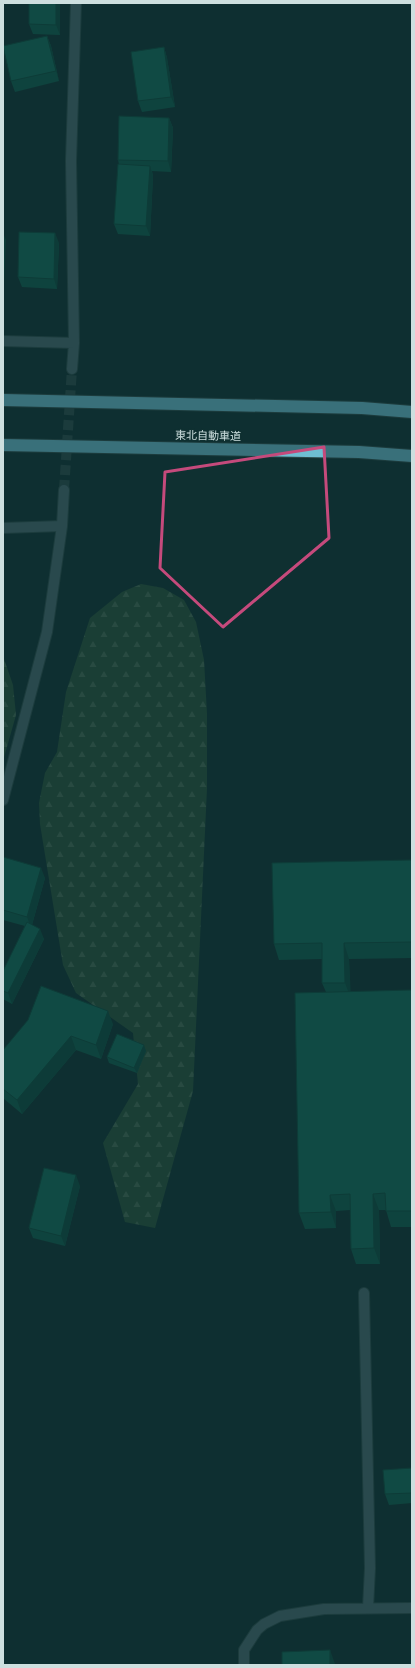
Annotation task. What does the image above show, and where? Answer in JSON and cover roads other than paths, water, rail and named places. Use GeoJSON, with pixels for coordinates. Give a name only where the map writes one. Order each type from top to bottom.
{"type":"FeatureCollection","features":[{"type":"Feature","properties":{"kind":"highway"},"geometry":{"type":"LineString","coordinates":[[3,400],[362,408],[412,412]]}},
{"type":"Feature","properties":{"kind":"highway","name":"東北自動車道"},"geometry":{"type":"LineString","coordinates":[[3,445],[359,452],[412,456]]}},
{"type":"Feature","properties":{"kind":"street"},"geometry":{"type":"LineString","coordinates":[[72,369],[74,343],[71,161],[76,3]]}},
{"type":"Feature","properties":{"kind":"street"},"geometry":{"type":"LineString","coordinates":[[3,341],[74,343]]}},
{"type":"Feature","properties":{"kind":"street"},"geometry":{"type":"LineString","coordinates":[[3,800],[46,632],[62,526],[64,490]]}},
{"type":"Feature","properties":{"kind":"street"},"geometry":{"type":"LineString","coordinates":[[3,528],[62,526]]}},
{"type":"Feature","properties":{"kind":"street"},"geometry":{"type":"LineString","coordinates":[[364,1293],[370,1568],[368,1608]]}},
{"type":"Feature","properties":{"kind":"street"},"geometry":{"type":"LineString","coordinates":[[244,1665],[244,1650],[264,1624],[280,1616],[324,1609],[412,1608]]}},
{"type":"Feature","properties":{"kind":"tunnel"},"geometry":{"type":"LineString","coordinates":[[64,490],[72,369]]}}]}
